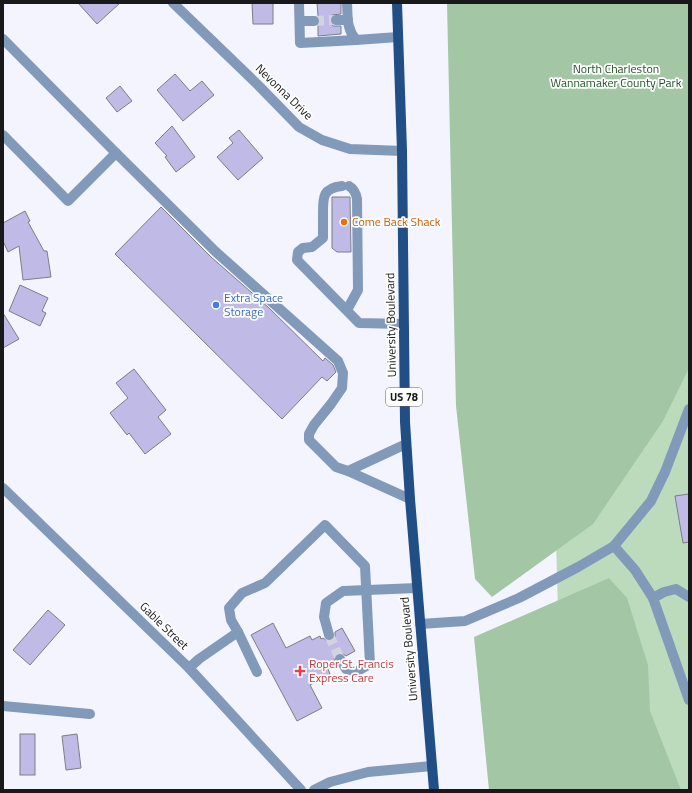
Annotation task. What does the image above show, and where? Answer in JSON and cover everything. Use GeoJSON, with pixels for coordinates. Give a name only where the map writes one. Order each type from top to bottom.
{"type":"FeatureCollection","features":[{"type":"Feature","properties":{"kind":"main road","name":"University Boulevard"},"geometry":{"type":"LineString","coordinates":[[397,3],[402,151],[403,324],[406,444],[434,790]]}},
{"type":"Feature","properties":{"kind":"street","name":"Nevonna Drive"},"geometry":{"type":"LineString","coordinates":[[173,3],[299,127],[322,140],[350,149],[402,151]]}},
{"type":"Feature","properties":{"kind":"street"},"geometry":{"type":"LineString","coordinates":[[299,3],[300,43],[398,38]]}},
{"type":"Feature","properties":{"kind":"street"},"geometry":{"type":"LineString","coordinates":[[347,3],[348,25],[351,35],[356,40]]}},
{"type":"Feature","properties":{"kind":"street"},"geometry":{"type":"LineString","coordinates":[[336,20],[348,20]]}},
{"type":"Feature","properties":{"kind":"street"},"geometry":{"type":"LineString","coordinates":[[300,21],[314,21]]}},
{"type":"Feature","properties":{"kind":"street"},"geometry":{"type":"LineString","coordinates":[[3,39],[216,252],[338,361],[343,374],[342,388],[314,425],[309,434],[309,440],[336,467],[410,499]]}},
{"type":"Feature","properties":{"kind":"street"},"geometry":{"type":"LineString","coordinates":[[3,135],[68,201],[116,153]]}},
{"type":"Feature","properties":{"kind":"street"},"geometry":{"type":"LineString","coordinates":[[347,310],[358,290],[357,199],[356,192],[352,188],[346,186],[336,186],[326,193],[323,200],[323,238],[312,247],[303,248],[298,252],[297,260],[359,323],[403,324]]}},
{"type":"Feature","properties":{"kind":"street"},"geometry":{"type":"LineString","coordinates":[[420,624],[465,621],[520,598],[614,546],[651,501],[665,472],[689,409]]}},
{"type":"Feature","properties":{"kind":"street"},"geometry":{"type":"LineString","coordinates":[[348,471],[406,444]]}},
{"type":"Feature","properties":{"kind":"street","name":"Gable Street"},"geometry":{"type":"LineString","coordinates":[[3,488],[188,668],[301,790]]}},
{"type":"Feature","properties":{"kind":"street"},"geometry":{"type":"LineString","coordinates":[[257,672],[231,620],[229,608],[242,593],[265,583],[325,525],[365,566],[370,664],[356,672],[346,669],[340,659]]}},
{"type":"Feature","properties":{"kind":"street"},"geometry":{"type":"LineString","coordinates":[[614,546],[636,570],[653,598],[689,700]]}},
{"type":"Feature","properties":{"kind":"street"},"geometry":{"type":"LineString","coordinates":[[329,635],[324,617],[326,603],[343,591],[417,588]]}},
{"type":"Feature","properties":{"kind":"street"},"geometry":{"type":"LineString","coordinates":[[653,598],[664,592],[676,589],[689,597]]}},
{"type":"Feature","properties":{"kind":"street"},"geometry":{"type":"LineString","coordinates":[[188,668],[238,632]]}},
{"type":"Feature","properties":{"kind":"street"},"geometry":{"type":"LineString","coordinates":[[3,706],[90,714]]}},
{"type":"Feature","properties":{"kind":"street"},"geometry":{"type":"LineString","coordinates":[[314,790],[330,782],[368,772],[432,766]]}},
{"type":"Feature","properties":{"kind":"green space"},"geometry":{"type":"Polygon","coordinates":[[[447,3],[689,3],[689,368],[663,421],[593,524],[492,597],[475,579],[456,406],[447,3]]]}},
{"type":"Feature","properties":{"kind":"green space","name":"North Charleston Wannamaker County Park"},"geometry":{"type":"Polygon","coordinates":[[[541,3],[689,3],[689,790],[563,790],[541,3]]]}},
{"type":"Feature","properties":{"kind":"green space"},"geometry":{"type":"Polygon","coordinates":[[[609,578],[627,598],[648,665],[650,711],[681,790],[489,790],[474,637],[609,578]]]}},
{"type":"Feature","properties":{"kind":"building"},"geometry":{"type":"Polygon","coordinates":[[[78,3],[120,3],[97,24],[78,3]]]}},
{"type":"Feature","properties":{"kind":"building"},"geometry":{"type":"Polygon","coordinates":[[[252,3],[273,3],[273,24],[253,24],[252,3]]]}},
{"type":"Feature","properties":{"kind":"building"},"geometry":{"type":"Polygon","coordinates":[[[317,3],[341,3],[341,14],[332,15],[330,20],[333,26],[341,26],[341,34],[318,36],[318,26],[320,21],[317,3]]]}},
{"type":"Feature","properties":{"kind":"building"},"geometry":{"type":"Polygon","coordinates":[[[175,74],[190,91],[202,81],[214,95],[183,121],[157,90],[175,74]]]}},
{"type":"Feature","properties":{"kind":"building"},"geometry":{"type":"Polygon","coordinates":[[[120,86],[132,101],[117,112],[106,98],[120,86]]]}},
{"type":"Feature","properties":{"kind":"building"},"geometry":{"type":"Polygon","coordinates":[[[172,126],[195,157],[176,172],[165,157],[167,156],[155,143],[172,126]]]}},
{"type":"Feature","properties":{"kind":"building"},"geometry":{"type":"Polygon","coordinates":[[[239,130],[263,158],[238,180],[217,157],[233,143],[229,138],[239,130]]]}},
{"type":"Feature","properties":{"kind":"building","name":"Come Back Shack"},"geometry":{"type":"Polygon","coordinates":[[[332,197],[350,197],[351,252],[337,252],[332,248],[332,197]]]}},
{"type":"Feature","properties":{"kind":"building","name":"Extra Space Storage"},"geometry":{"type":"Polygon","coordinates":[[[161,207],[211,257],[268,307],[323,361],[325,358],[333,365],[336,372],[327,381],[322,377],[282,419],[115,254],[161,207]]]}},
{"type":"Feature","properties":{"kind":"building"},"geometry":{"type":"Polygon","coordinates":[[[25,211],[30,221],[28,222],[44,251],[47,251],[51,277],[23,280],[19,246],[8,252],[3,241],[3,223],[25,211]]]}},
{"type":"Feature","properties":{"kind":"building"},"geometry":{"type":"Polygon","coordinates":[[[20,285],[48,298],[42,311],[46,313],[40,326],[9,311],[20,285]]]}},
{"type":"Feature","properties":{"kind":"building"},"geometry":{"type":"Polygon","coordinates":[[[3,313],[19,339],[3,348],[3,313]]]}},
{"type":"Feature","properties":{"kind":"building"},"geometry":{"type":"Polygon","coordinates":[[[134,369],[166,410],[158,417],[171,434],[145,454],[129,433],[127,435],[110,413],[128,398],[116,383],[134,369]]]}},
{"type":"Feature","properties":{"kind":"building"},"geometry":{"type":"Polygon","coordinates":[[[689,494],[689,542],[683,543],[675,496],[689,494]]]}},
{"type":"Feature","properties":{"kind":"building"},"geometry":{"type":"Polygon","coordinates":[[[48,610],[65,625],[30,665],[13,650],[48,610]]]}},
{"type":"Feature","properties":{"kind":"building","name":"Roper St. Francis Express Care"},"geometry":{"type":"Polygon","coordinates":[[[273,623],[286,648],[310,636],[312,640],[320,636],[321,639],[323,638],[327,641],[331,641],[335,637],[335,632],[342,628],[355,651],[346,656],[340,653],[336,654],[334,659],[336,664],[328,669],[330,674],[310,685],[322,708],[297,721],[251,635],[273,623]]]}},
{"type":"Feature","properties":{"kind":"building"},"geometry":{"type":"Polygon","coordinates":[[[20,734],[35,734],[35,775],[20,775],[20,734]]]}},
{"type":"Feature","properties":{"kind":"building"},"geometry":{"type":"Polygon","coordinates":[[[77,734],[81,768],[66,770],[62,736],[77,734]]]}},
{"type":"Feature","properties":{"kind":"tunnel"},"geometry":{"type":"LineString","coordinates":[[314,21],[336,20]]}},
{"type":"Feature","properties":{"kind":"tunnel"},"geometry":{"type":"LineString","coordinates":[[329,635],[340,659]]}},
{"type":"Feature","properties":{"kind":"place","name":"Come Back Shack"},"geometry":{"type":"Point","coordinates":[344,222]}},
{"type":"Feature","properties":{"kind":"place","name":"Extra Space Storage"},"geometry":{"type":"Point","coordinates":[216,305]}},
{"type":"Feature","properties":{"kind":"place","name":"Roper St. Francis Express Care"},"geometry":{"type":"Point","coordinates":[300,671]}}]}
